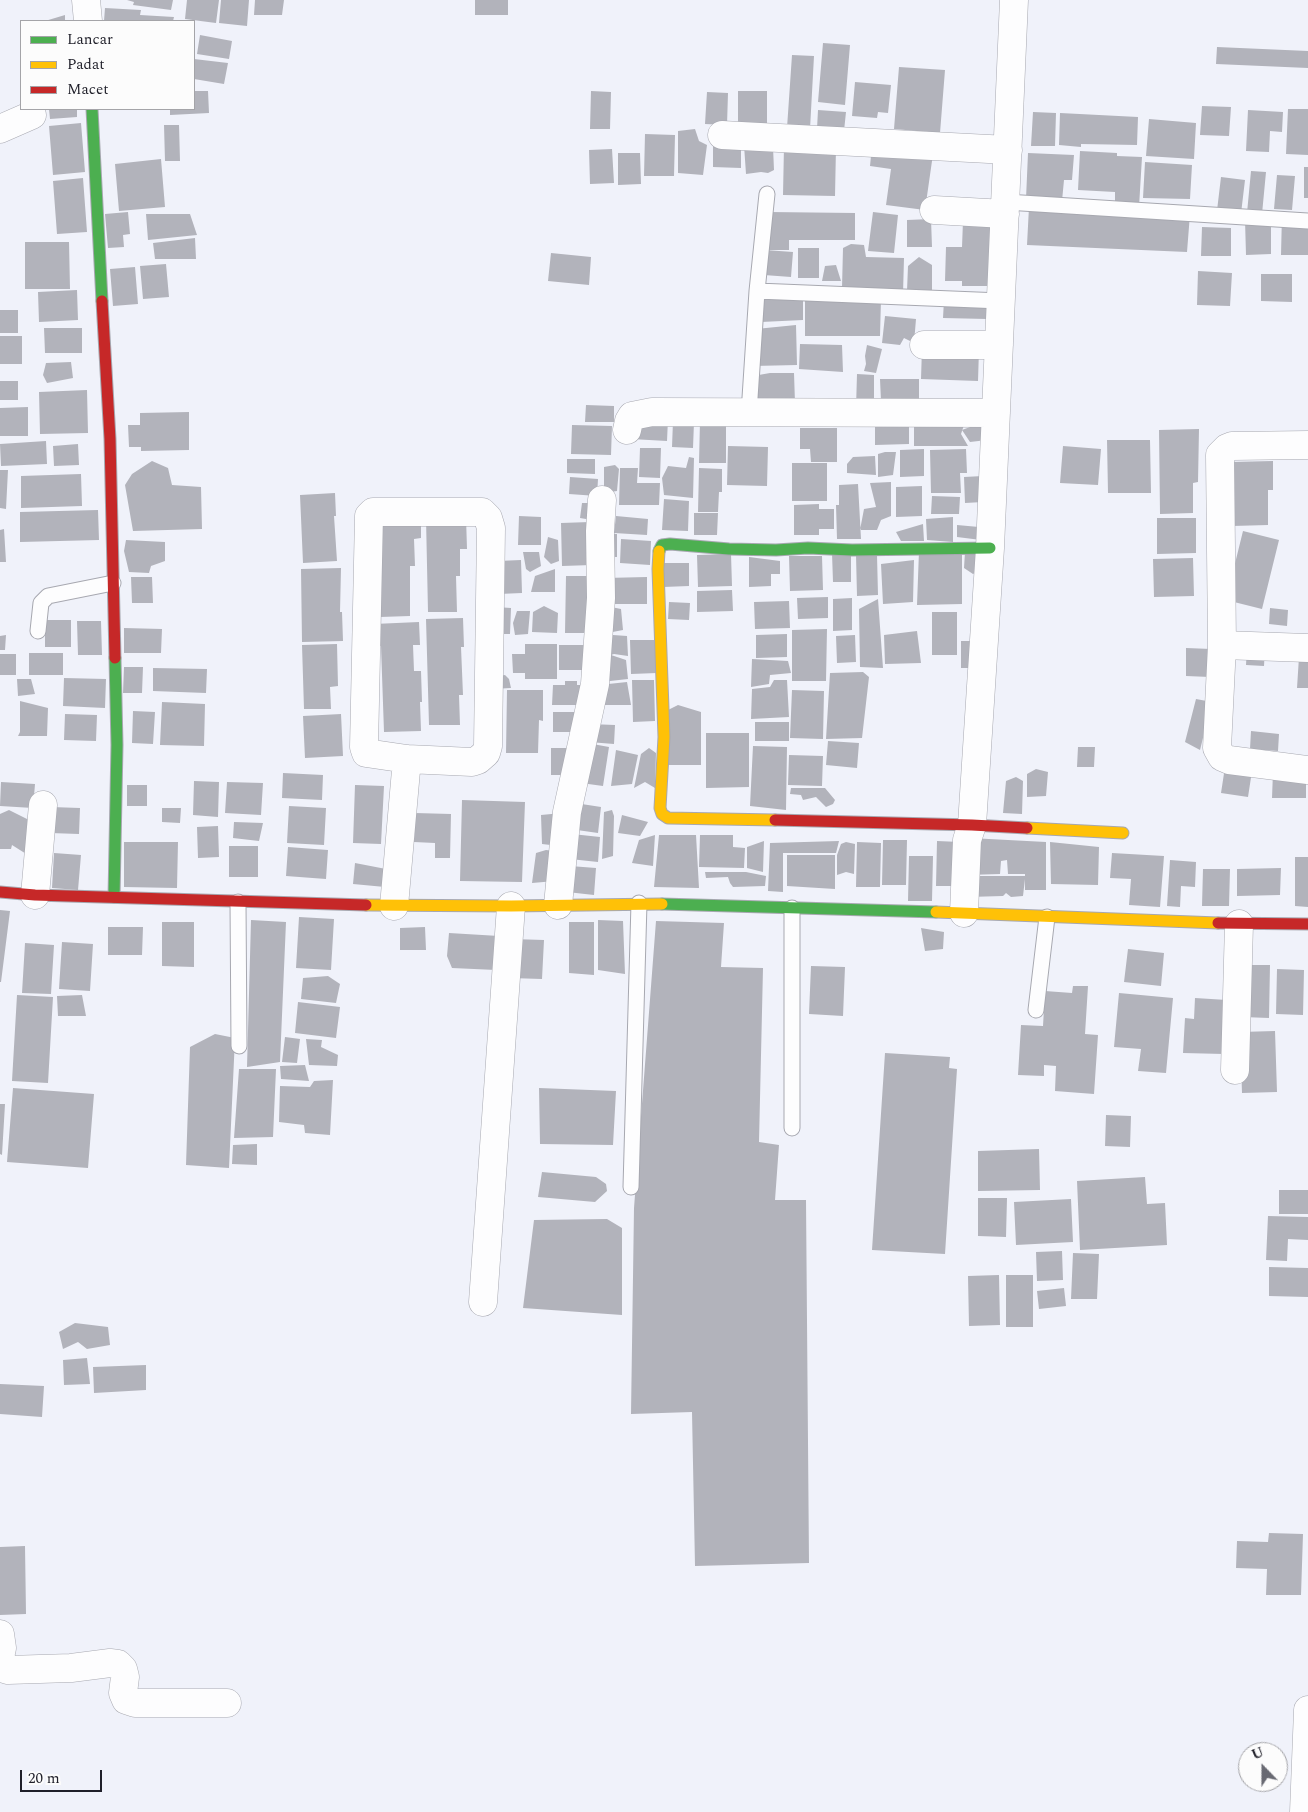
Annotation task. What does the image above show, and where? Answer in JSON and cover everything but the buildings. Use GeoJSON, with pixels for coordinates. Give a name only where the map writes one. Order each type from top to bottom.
{"type":"FeatureCollection","features":[{"type":"Feature","properties":{"kind":"street"},"geometry":{"type":"LineString","coordinates":[[86,0],[88,20]]}},
{"type":"Feature","properties":{"kind":"street"},"geometry":{"type":"LineString","coordinates":[[964,913],[990,548],[1014,0]]}},
{"type":"Feature","properties":{"kind":"street"},"geometry":{"type":"LineString","coordinates":[[92,110],[110,429],[117,744],[114,897]]}},
{"type":"Feature","properties":{"kind":"street"},"geometry":{"type":"LineString","coordinates":[[0,129],[32,115]]}},
{"type":"Feature","properties":{"kind":"street"},"geometry":{"type":"LineString","coordinates":[[722,135],[1008,150]]}},
{"type":"Feature","properties":{"kind":"street"},"geometry":{"type":"LineString","coordinates":[[934,210],[1005,208]]}},
{"type":"Feature","properties":{"kind":"street"},"geometry":{"type":"LineString","coordinates":[[924,345],[999,345]]}},
{"type":"Feature","properties":{"kind":"street"},"geometry":{"type":"LineString","coordinates":[[627,430],[632,416],[652,412],[996,413]]}},
{"type":"Feature","properties":{"kind":"street"},"geometry":{"type":"LineString","coordinates":[[1308,445],[1232,446],[1226,448],[1220,455],[1222,645],[1217,748],[1222,757],[1230,760],[1308,770]]}},
{"type":"Feature","properties":{"kind":"street"},"geometry":{"type":"LineString","coordinates":[[558,905],[567,812],[595,684],[601,598],[600,531],[602,500]]}},
{"type":"Feature","properties":{"kind":"street"},"geometry":{"type":"LineString","coordinates":[[374,512],[482,512],[488,518],[491,528],[488,746],[482,757],[472,762],[406,773],[366,753],[364,747],[369,516],[374,512]]}},
{"type":"Feature","properties":{"kind":"street"},"geometry":{"type":"LineString","coordinates":[[990,548],[870,550],[808,548],[776,550],[662,545],[659,550],[659,618],[662,644],[664,737],[660,808],[665,816],[969,833],[1123,832]]}},
{"type":"Feature","properties":{"kind":"street"},"geometry":{"type":"LineString","coordinates":[[1222,645],[1308,648]]}},
{"type":"Feature","properties":{"kind":"street"},"geometry":{"type":"LineString","coordinates":[[394,906],[406,773]]}},
{"type":"Feature","properties":{"kind":"street"},"geometry":{"type":"LineString","coordinates":[[35,895],[43,805]]}},
{"type":"Feature","properties":{"kind":"street"},"geometry":{"type":"LineString","coordinates":[[0,892],[35,895],[394,906],[639,903],[964,913],[1047,918],[1239,924],[1308,924]]}},
{"type":"Feature","properties":{"kind":"street"},"geometry":{"type":"LineString","coordinates":[[483,1302],[510,906]]}},
{"type":"Feature","properties":{"kind":"street"},"geometry":{"type":"LineString","coordinates":[[1235,1070],[1239,924]]}},
{"type":"Feature","properties":{"kind":"street"},"geometry":{"type":"LineString","coordinates":[[0,1634],[2,1648],[0,1657]]}},
{"type":"Feature","properties":{"kind":"street"},"geometry":{"type":"LineString","coordinates":[[0,1664],[2,1668],[8,1670],[118,1664],[123,1669],[125,1678],[123,1693],[126,1700],[135,1703],[227,1703]]}},
{"type":"Feature","properties":{"kind":"street"},"geometry":{"type":"LineString","coordinates":[[1304,1812],[1308,1710]]}},
{"type":"Feature","properties":{"kind":"lane"},"geometry":{"type":"LineString","coordinates":[[748,413],[757,291],[767,194]]}},
{"type":"Feature","properties":{"kind":"lane"},"geometry":{"type":"LineString","coordinates":[[1005,208],[1308,221]]}},
{"type":"Feature","properties":{"kind":"lane"},"geometry":{"type":"LineString","coordinates":[[757,291],[1001,301]]}},
{"type":"Feature","properties":{"kind":"lane"},"geometry":{"type":"LineString","coordinates":[[38,630],[41,603],[48,596],[113,583]]}},
{"type":"Feature","properties":{"kind":"lane"},"geometry":{"type":"LineString","coordinates":[[238,902],[239,1046]]}},
{"type":"Feature","properties":{"kind":"lane"},"geometry":{"type":"LineString","coordinates":[[631,1187],[639,903]]}},
{"type":"Feature","properties":{"kind":"lane"},"geometry":{"type":"LineString","coordinates":[[792,908],[792,1128]]}},
{"type":"Feature","properties":{"kind":"lane"},"geometry":{"type":"LineString","coordinates":[[1036,1010],[1047,918]]}},
{"type":"Feature","properties":{"kind":"traffic: fast"},"geometry":{"type":"LineString","coordinates":[[92,110],[102,301]]}},
{"type":"Feature","properties":{"kind":"traffic: fast"},"geometry":{"type":"LineString","coordinates":[[659,551],[662,545],[670,544],[729,549],[776,550],[808,548],[852,550],[990,548]]}},
{"type":"Feature","properties":{"kind":"traffic: fast"},"geometry":{"type":"LineString","coordinates":[[114,897],[117,745],[115,658]]}},
{"type":"Feature","properties":{"kind":"traffic: fast"},"geometry":{"type":"LineString","coordinates":[[662,904],[936,912]]}},
{"type":"Feature","properties":{"kind":"traffic: slow"},"geometry":{"type":"LineString","coordinates":[[659,551],[664,737],[660,808],[662,814],[668,818],[775,820]]}},
{"type":"Feature","properties":{"kind":"traffic: slow"},"geometry":{"type":"LineString","coordinates":[[1027,828],[1123,833]]}},
{"type":"Feature","properties":{"kind":"traffic: slow"},"geometry":{"type":"LineString","coordinates":[[366,905],[662,904]]}},
{"type":"Feature","properties":{"kind":"traffic: slow"},"geometry":{"type":"LineString","coordinates":[[936,912],[1218,923]]}},
{"type":"Feature","properties":{"kind":"traffic: jam"},"geometry":{"type":"LineString","coordinates":[[102,301],[110,439],[115,658]]}},
{"type":"Feature","properties":{"kind":"traffic: jam"},"geometry":{"type":"LineString","coordinates":[[775,820],[1027,828]]}},
{"type":"Feature","properties":{"kind":"traffic: jam"},"geometry":{"type":"LineString","coordinates":[[0,892],[35,895],[366,905]]}},
{"type":"Feature","properties":{"kind":"traffic: jam"},"geometry":{"type":"LineString","coordinates":[[1218,923],[1308,924]]}}]}
